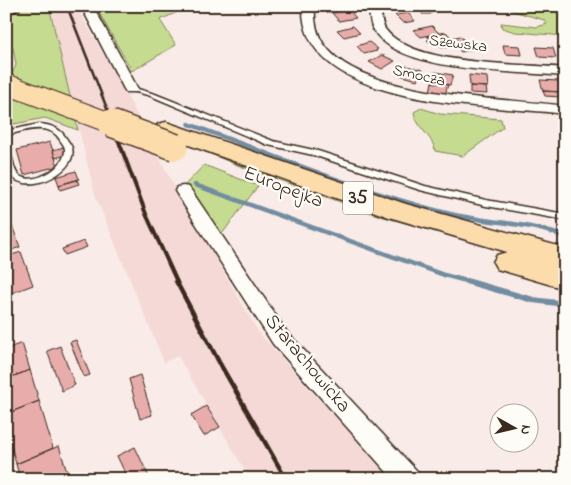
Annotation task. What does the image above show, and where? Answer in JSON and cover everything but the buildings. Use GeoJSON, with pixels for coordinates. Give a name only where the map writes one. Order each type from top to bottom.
{"type":"FeatureCollection","features":[{"type":"Feature","properties":{"kind":"main road","name":"Europejka"},"geometry":{"type":"LineString","coordinates":[[6,71],[372,220],[481,255],[565,278]]}},
{"type":"Feature","properties":{"kind":"main road","name":"Europejka"},"geometry":{"type":"LineString","coordinates":[[6,84],[398,211],[565,258]]}},
{"type":"Feature","properties":{"kind":"street"},"geometry":{"type":"LineString","coordinates":[[6,9],[13,6]]}},
{"type":"Feature","properties":{"kind":"street"},"geometry":{"type":"LineString","coordinates":[[87,6],[131,89]]}},
{"type":"Feature","properties":{"kind":"street","name":"Smocza"},"geometry":{"type":"LineString","coordinates":[[309,6],[310,30],[321,51],[336,62],[374,82],[407,93],[440,100],[565,110]]}},
{"type":"Feature","properties":{"kind":"street","name":"Szewska"},"geometry":{"type":"LineString","coordinates":[[375,6],[379,29],[387,39],[396,46],[419,56],[453,62],[565,72]]}},
{"type":"Feature","properties":{"kind":"street","name":"Starachowicka"},"geometry":{"type":"LineString","coordinates":[[183,191],[280,338],[410,479]]}},
{"type":"Feature","properties":{"kind":"lane"},"geometry":{"type":"LineString","coordinates":[[131,89],[271,143],[315,153],[423,188],[486,203],[565,217]]}},
{"type":"Feature","properties":{"kind":"lane"},"geometry":{"type":"LineString","coordinates":[[6,133],[46,127],[61,134],[69,148],[67,159],[60,168],[48,176],[34,180],[20,180],[14,175],[6,152]]}},
{"type":"Feature","properties":{"kind":"shaded area"},"geometry":{"type":"Polygon","coordinates":[[[49,6],[76,6],[124,90],[173,184],[259,333],[391,479],[250,479],[178,356],[164,362],[95,195],[49,6]]]}},
{"type":"Feature","properties":{"kind":"green space"},"geometry":{"type":"Polygon","coordinates":[[[26,6],[49,6],[78,130],[45,118],[11,123],[10,106],[6,105],[6,87],[16,65],[13,48],[6,40],[6,14],[26,6]]]}},
{"type":"Feature","properties":{"kind":"green space"},"geometry":{"type":"Polygon","coordinates":[[[95,6],[191,6],[160,20],[176,45],[132,71],[95,6]]]}},
{"type":"Feature","properties":{"kind":"green space"},"geometry":{"type":"Polygon","coordinates":[[[503,6],[565,6],[562,8],[565,36],[515,32],[502,28],[501,23],[537,27],[547,24],[544,20],[513,11],[503,6]]]}},
{"type":"Feature","properties":{"kind":"green space"},"geometry":{"type":"Polygon","coordinates":[[[421,108],[440,114],[501,119],[503,127],[463,156],[435,151],[432,141],[415,118],[414,112],[421,108]]]}},
{"type":"Feature","properties":{"kind":"green space"},"geometry":{"type":"Polygon","coordinates":[[[166,135],[565,269],[377,215],[237,165],[166,135]]]}},
{"type":"Feature","properties":{"kind":"green space"},"geometry":{"type":"Polygon","coordinates":[[[204,165],[258,186],[219,238],[184,186],[204,165]]]}},
{"type":"Feature","properties":{"kind":"waterway"},"geometry":{"type":"LineString","coordinates":[[189,124],[318,173],[417,205],[465,217],[537,228],[565,237]]}},
{"type":"Feature","properties":{"kind":"waterway"},"geometry":{"type":"LineString","coordinates":[[195,185],[444,275],[470,282]]}},
{"type":"Feature","properties":{"kind":"waterway"},"geometry":{"type":"LineString","coordinates":[[466,281],[533,300],[565,304]]}},
{"type":"Feature","properties":{"kind":"railway"},"geometry":{"type":"LineString","coordinates":[[67,6],[113,124]]}},
{"type":"Feature","properties":{"kind":"railway"},"geometry":{"type":"LineString","coordinates":[[112,123],[146,214],[177,282]]}},
{"type":"Feature","properties":{"kind":"railway"},"geometry":{"type":"LineString","coordinates":[[176,281],[219,362],[286,479]]}}]}
